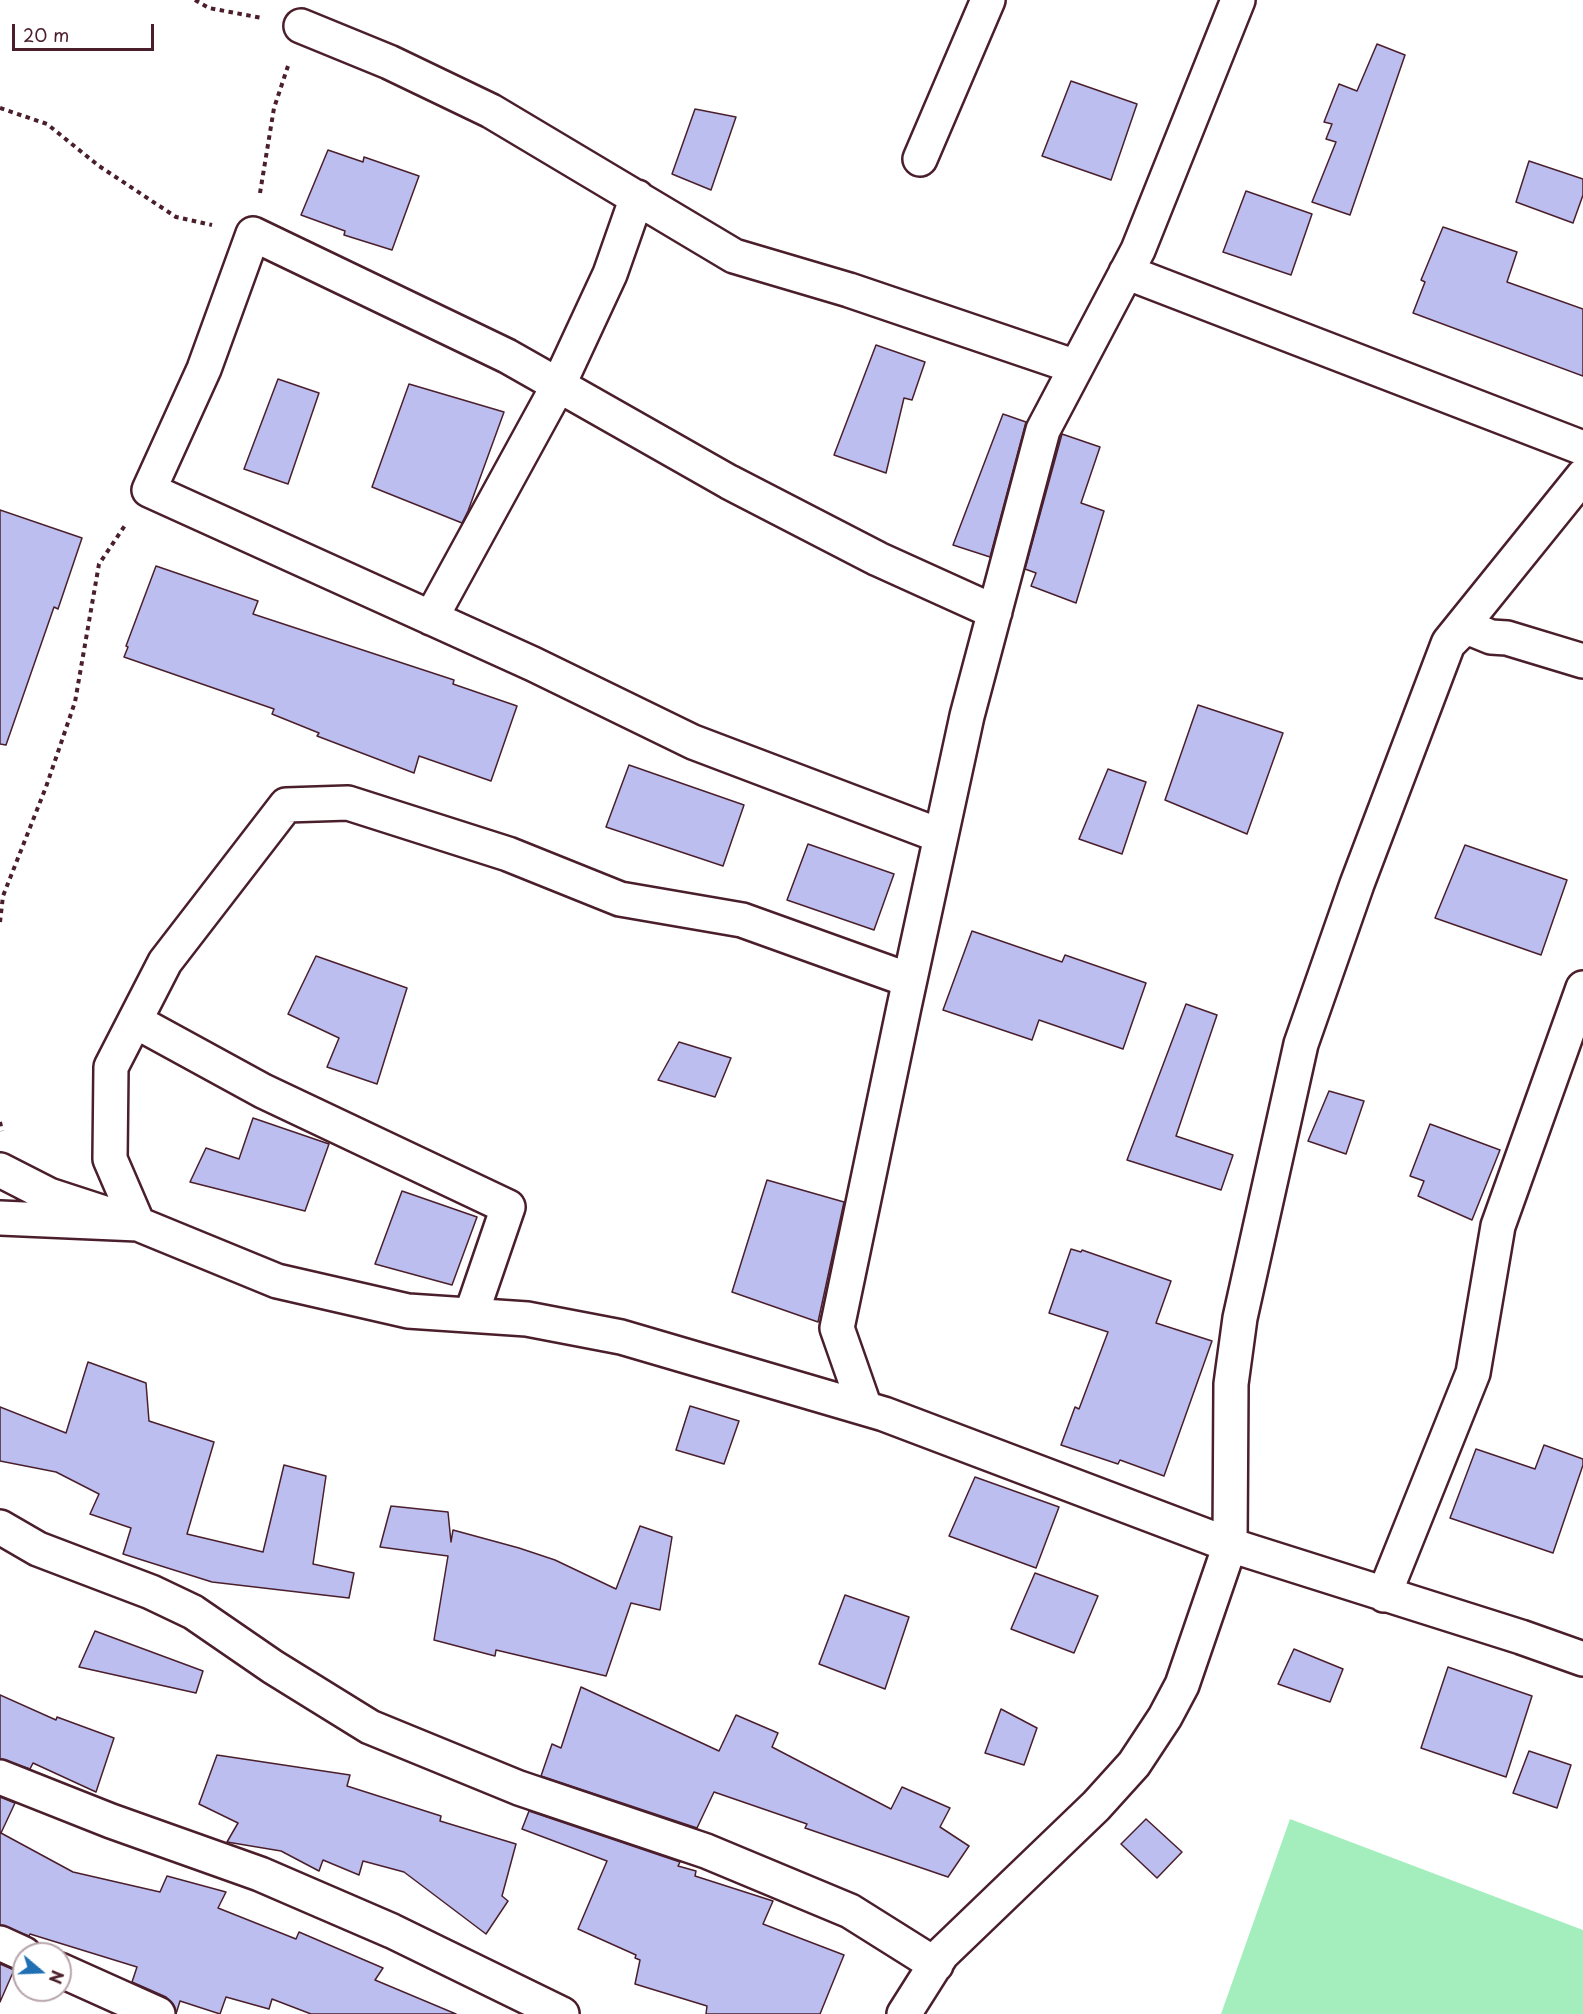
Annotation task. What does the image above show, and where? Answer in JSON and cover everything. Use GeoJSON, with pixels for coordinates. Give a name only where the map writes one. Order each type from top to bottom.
{"type":"FeatureCollection","features":[{"type":"Feature","properties":{"kind":"street"},"geometry":{"type":"LineString","coordinates":[[920,159],[988,0]]}},
{"type":"Feature","properties":{"kind":"street"},"geometry":{"type":"LineString","coordinates":[[865,1408],[837,1328],[909,980],[967,716],[1043,430],[1138,250],[1238,0]]}},
{"type":"Feature","properties":{"kind":"street"},"geometry":{"type":"LineString","coordinates":[[301,26],[389,62],[491,111],[734,256],[849,290],[1076,367]]}},
{"type":"Feature","properties":{"kind":"street"},"geometry":{"type":"LineString","coordinates":[[431,618],[558,386],[610,274],[637,197]]}},
{"type":"Feature","properties":{"kind":"street"},"geometry":{"type":"LineString","coordinates":[[941,836],[693,742],[533,664],[149,490],[204,369],[253,234],[507,356],[729,482],[878,559],[995,612]]}},
{"type":"Feature","properties":{"kind":"street"},"geometry":{"type":"LineString","coordinates":[[1126,272],[1583,448]]}},
{"type":"Feature","properties":{"kind":"street"},"geometry":{"type":"LineString","coordinates":[[904,2014],[942,1953],[1096,1806],[1134,1764],[1165,1717],[1182,1685],[1230,1545],[1232,1384],[1240,1318],[1301,1044],[1357,884],[1448,644],[1583,476]]}},
{"type":"Feature","properties":{"kind":"street"},"geometry":{"type":"LineString","coordinates":[[1448,644],[1469,627],[1491,637],[1507,638],[1583,661]]}},
{"type":"Feature","properties":{"kind":"street"},"geometry":{"type":"LineString","coordinates":[[138,1224],[110,1159],[111,1067],[165,962],[286,805],[348,803],[508,854],[620,899],[742,920],[909,980]]}},
{"type":"Feature","properties":{"kind":"street"},"geometry":{"type":"LineString","coordinates":[[1384,1595],[1473,1373],[1498,1226],[1583,988]]}},
{"type":"Feature","properties":{"kind":"street"},"geometry":{"type":"LineString","coordinates":[[135,1021],[263,1091],[508,1207],[471,1315]]}},
{"type":"Feature","properties":{"kind":"street"},"geometry":{"type":"LineString","coordinates":[[0,1170],[49,1195],[138,1224],[277,1281],[408,1311],[527,1319],[621,1337],[865,1408],[1230,1545],[1521,1637],[1583,1659]]}},
{"type":"Feature","properties":{"kind":"street"},"geometry":{"type":"LineString","coordinates":[[0,1218],[138,1224]]}},
{"type":"Feature","properties":{"kind":"street"},"geometry":{"type":"LineString","coordinates":[[0,1527],[38,1549],[151,1592],[193,1612],[273,1667],[370,1727],[519,1788],[706,1851],[850,1911],[936,1965]]}},
{"type":"Feature","properties":{"kind":"street"},"geometry":{"type":"LineString","coordinates":[[0,1777],[111,1821],[260,1874],[392,1931],[562,2014]]}},
{"type":"Feature","properties":{"kind":"street"},"geometry":{"type":"LineString","coordinates":[[72,1975],[158,2014]]}},
{"type":"Feature","properties":{"kind":"path"},"geometry":{"type":"LineString","coordinates":[[0,108],[46,124],[99,166],[176,217],[253,234],[274,108],[301,26],[209,8],[195,0]]}},
{"type":"Feature","properties":{"kind":"path"},"geometry":{"type":"LineString","coordinates":[[0,922],[3,896],[46,787],[75,702],[99,564],[149,490]]}},
{"type":"Feature","properties":{"kind":"green space"},"geometry":{"type":"Polygon","coordinates":[[[1290,1819],[1583,1930],[1583,2014],[1221,2014],[1290,1819]]]}},
{"type":"Feature","properties":{"kind":"building"},"geometry":{"type":"Polygon","coordinates":[[[1377,44],[1405,55],[1350,215],[1312,202],[1336,142],[1326,139],[1332,124],[1324,122],[1339,84],[1357,91],[1377,44]]]}},
{"type":"Feature","properties":{"kind":"building"},"geometry":{"type":"Polygon","coordinates":[[[1071,81],[1137,104],[1111,180],[1042,156],[1071,81]]]}},
{"type":"Feature","properties":{"kind":"building"},"geometry":{"type":"Polygon","coordinates":[[[695,109],[736,117],[711,190],[672,174],[695,109]]]}},
{"type":"Feature","properties":{"kind":"building"},"geometry":{"type":"Polygon","coordinates":[[[328,150],[363,162],[364,157],[419,176],[392,250],[344,235],[345,231],[301,215],[328,150]]]}},
{"type":"Feature","properties":{"kind":"building"},"geometry":{"type":"Polygon","coordinates":[[[1529,161],[1583,179],[1583,195],[1573,223],[1516,202],[1529,161]]]}},
{"type":"Feature","properties":{"kind":"building"},"geometry":{"type":"Polygon","coordinates":[[[1246,191],[1312,214],[1291,275],[1223,252],[1246,191]]]}},
{"type":"Feature","properties":{"kind":"building"},"geometry":{"type":"Polygon","coordinates":[[[1443,227],[1517,252],[1507,282],[1583,309],[1583,376],[1413,313],[1425,282],[1421,280],[1443,227]]]}},
{"type":"Feature","properties":{"kind":"building"},"geometry":{"type":"Polygon","coordinates":[[[876,345],[925,362],[912,400],[904,398],[886,473],[834,455],[876,345]]]}},
{"type":"Feature","properties":{"kind":"building"},"geometry":{"type":"Polygon","coordinates":[[[278,379],[319,393],[288,484],[244,469],[278,379]]]}},
{"type":"Feature","properties":{"kind":"building"},"geometry":{"type":"Polygon","coordinates":[[[409,384],[504,412],[462,523],[372,487],[409,384]]]}},
{"type":"Feature","properties":{"kind":"building"},"geometry":{"type":"Polygon","coordinates":[[[1003,414],[1026,422],[990,557],[953,545],[1003,414]]]}},
{"type":"Feature","properties":{"kind":"building"},"geometry":{"type":"Polygon","coordinates":[[[1062,434],[1100,447],[1081,503],[1104,511],[1076,603],[1031,586],[1036,573],[1025,569],[1062,434]]]}},
{"type":"Feature","properties":{"kind":"building"},"geometry":{"type":"Polygon","coordinates":[[[0,510],[82,538],[58,609],[54,607],[6,745],[0,744],[0,510]]]}},
{"type":"Feature","properties":{"kind":"building"},"geometry":{"type":"Polygon","coordinates":[[[156,566],[258,601],[253,614],[454,680],[453,684],[517,706],[491,781],[419,756],[414,773],[317,736],[319,733],[272,714],[274,709],[124,657],[156,566]]]}},
{"type":"Feature","properties":{"kind":"building"},"geometry":{"type":"Polygon","coordinates":[[[1198,705],[1283,733],[1247,834],[1165,800],[1198,705]]]}},
{"type":"Feature","properties":{"kind":"building"},"geometry":{"type":"Polygon","coordinates":[[[629,765],[744,805],[723,866],[606,827],[629,765]]]}},
{"type":"Feature","properties":{"kind":"building"},"geometry":{"type":"Polygon","coordinates":[[[1108,769],[1146,782],[1122,854],[1079,839],[1108,769]]]}},
{"type":"Feature","properties":{"kind":"building"},"geometry":{"type":"Polygon","coordinates":[[[808,844],[894,874],[874,930],[787,900],[808,844]]]}},
{"type":"Feature","properties":{"kind":"building"},"geometry":{"type":"Polygon","coordinates":[[[1465,845],[1567,880],[1541,955],[1435,918],[1465,845]]]}},
{"type":"Feature","properties":{"kind":"building"},"geometry":{"type":"Polygon","coordinates":[[[972,931],[1062,962],[1065,955],[1146,983],[1123,1049],[1039,1020],[1032,1040],[943,1010],[972,931]]]}},
{"type":"Feature","properties":{"kind":"building"},"geometry":{"type":"Polygon","coordinates":[[[316,956],[407,988],[377,1084],[327,1067],[339,1038],[288,1014],[316,956]]]}},
{"type":"Feature","properties":{"kind":"building"},"geometry":{"type":"Polygon","coordinates":[[[1186,1004],[1217,1015],[1176,1136],[1233,1155],[1221,1190],[1127,1160],[1186,1004]]]}},
{"type":"Feature","properties":{"kind":"building"},"geometry":{"type":"Polygon","coordinates":[[[679,1042],[731,1058],[715,1097],[658,1080],[679,1042]]]}},
{"type":"Feature","properties":{"kind":"building"},"geometry":{"type":"Polygon","coordinates":[[[1329,1091],[1364,1101],[1346,1154],[1308,1141],[1329,1091]]]}},
{"type":"Feature","properties":{"kind":"building"},"geometry":{"type":"Polygon","coordinates":[[[253,1118],[329,1144],[305,1211],[190,1182],[206,1148],[239,1159],[253,1118]]]}},
{"type":"Feature","properties":{"kind":"building"},"geometry":{"type":"Polygon","coordinates":[[[1430,1124],[1500,1150],[1472,1220],[1418,1196],[1424,1181],[1410,1176],[1430,1124]]]}},
{"type":"Feature","properties":{"kind":"building"},"geometry":{"type":"Polygon","coordinates":[[[767,1180],[844,1202],[818,1322],[732,1292],[767,1180]]]}},
{"type":"Feature","properties":{"kind":"building"},"geometry":{"type":"Polygon","coordinates":[[[402,1191],[477,1217],[452,1285],[375,1264],[402,1191]]]}},
{"type":"Feature","properties":{"kind":"building"},"geometry":{"type":"Polygon","coordinates":[[[1071,1249],[1081,1252],[1082,1250],[1171,1281],[1156,1323],[1212,1341],[1164,1476],[1120,1460],[1118,1464],[1061,1445],[1075,1407],[1079,1409],[1108,1332],[1049,1313],[1071,1249]]]}},
{"type":"Feature","properties":{"kind":"building"},"geometry":{"type":"Polygon","coordinates":[[[88,1362],[146,1383],[149,1421],[214,1442],[187,1534],[263,1552],[284,1465],[326,1476],[313,1564],[354,1573],[349,1598],[212,1582],[123,1554],[131,1528],[90,1514],[99,1494],[56,1472],[0,1461],[0,1407],[66,1433],[88,1362]]]}},
{"type":"Feature","properties":{"kind":"building"},"geometry":{"type":"Polygon","coordinates":[[[690,1406],[739,1421],[724,1464],[676,1450],[690,1406]]]}},
{"type":"Feature","properties":{"kind":"building"},"geometry":{"type":"Polygon","coordinates":[[[1544,1445],[1583,1459],[1583,1465],[1553,1553],[1450,1518],[1476,1449],[1535,1469],[1544,1445]]]}},
{"type":"Feature","properties":{"kind":"building"},"geometry":{"type":"Polygon","coordinates":[[[975,1477],[1059,1507],[1036,1568],[949,1536],[975,1477]]]}},
{"type":"Feature","properties":{"kind":"building"},"geometry":{"type":"Polygon","coordinates":[[[391,1506],[448,1512],[451,1542],[453,1530],[519,1548],[555,1560],[616,1589],[640,1526],[672,1537],[660,1610],[631,1603],[606,1676],[496,1650],[495,1656],[434,1640],[448,1556],[380,1547],[391,1506]]]}},
{"type":"Feature","properties":{"kind":"building"},"geometry":{"type":"Polygon","coordinates":[[[1035,1573],[1098,1596],[1074,1653],[1011,1629],[1035,1573]]]}},
{"type":"Feature","properties":{"kind":"building"},"geometry":{"type":"Polygon","coordinates":[[[845,1595],[909,1617],[885,1689],[819,1664],[845,1595]]]}},
{"type":"Feature","properties":{"kind":"building"},"geometry":{"type":"Polygon","coordinates":[[[95,1631],[203,1671],[196,1693],[79,1667],[95,1631]]]}},
{"type":"Feature","properties":{"kind":"building"},"geometry":{"type":"Polygon","coordinates":[[[1294,1649],[1343,1669],[1330,1702],[1278,1684],[1294,1649]]]}},
{"type":"Feature","properties":{"kind":"building"},"geometry":{"type":"Polygon","coordinates":[[[1448,1667],[1532,1696],[1506,1777],[1421,1748],[1448,1667]]]}},
{"type":"Feature","properties":{"kind":"building"},"geometry":{"type":"Polygon","coordinates":[[[581,1687],[719,1751],[736,1715],[778,1733],[772,1747],[891,1809],[902,1787],[950,1808],[940,1827],[969,1846],[948,1877],[805,1828],[807,1824],[714,1792],[697,1828],[541,1776],[552,1744],[561,1748],[581,1687]]]}},
{"type":"Feature","properties":{"kind":"building"},"geometry":{"type":"Polygon","coordinates":[[[0,1695],[56,1720],[57,1717],[114,1738],[96,1792],[33,1763],[30,1769],[0,1759],[0,1695]]]}},
{"type":"Feature","properties":{"kind":"building"},"geometry":{"type":"Polygon","coordinates":[[[1001,1709],[1037,1728],[1024,1765],[985,1753],[1001,1709]]]}},
{"type":"Feature","properties":{"kind":"building"},"geometry":{"type":"Polygon","coordinates":[[[1529,1751],[1571,1765],[1557,1808],[1513,1793],[1529,1751]]]}},
{"type":"Feature","properties":{"kind":"building"},"geometry":{"type":"Polygon","coordinates":[[[217,1755],[350,1775],[347,1786],[441,1816],[440,1821],[516,1844],[502,1896],[508,1901],[486,1934],[404,1872],[363,1861],[359,1875],[323,1860],[319,1871],[281,1851],[227,1842],[238,1823],[199,1804],[217,1755]]]}},
{"type":"Feature","properties":{"kind":"building"},"geometry":{"type":"Polygon","coordinates":[[[0,1797],[15,1803],[1,1833],[73,1872],[160,1892],[167,1876],[226,1892],[218,1908],[296,1939],[299,1932],[383,1968],[375,1980],[456,2014],[311,2014],[272,1999],[269,2009],[226,1997],[220,2014],[180,2001],[176,2014],[173,2004],[166,1997],[132,1982],[137,1967],[72,1947],[72,1942],[56,1942],[30,1934],[29,1936],[0,1925],[0,1797]]]}},
{"type":"Feature","properties":{"kind":"building"},"geometry":{"type":"Polygon","coordinates":[[[529,1811],[680,1862],[678,1866],[696,1871],[695,1876],[773,1901],[763,1924],[844,1955],[820,2014],[706,2014],[707,2006],[635,1984],[640,1960],[635,1958],[636,1955],[578,1929],[607,1861],[522,1829],[529,1811]]]}},
{"type":"Feature","properties":{"kind":"building"},"geometry":{"type":"Polygon","coordinates":[[[1146,1819],[1182,1852],[1157,1878],[1121,1844],[1146,1819]]]}},
{"type":"Feature","properties":{"kind":"building"},"geometry":{"type":"Polygon","coordinates":[[[0,1964],[12,1969],[12,1975],[0,2002],[0,1964]]]}}]}
